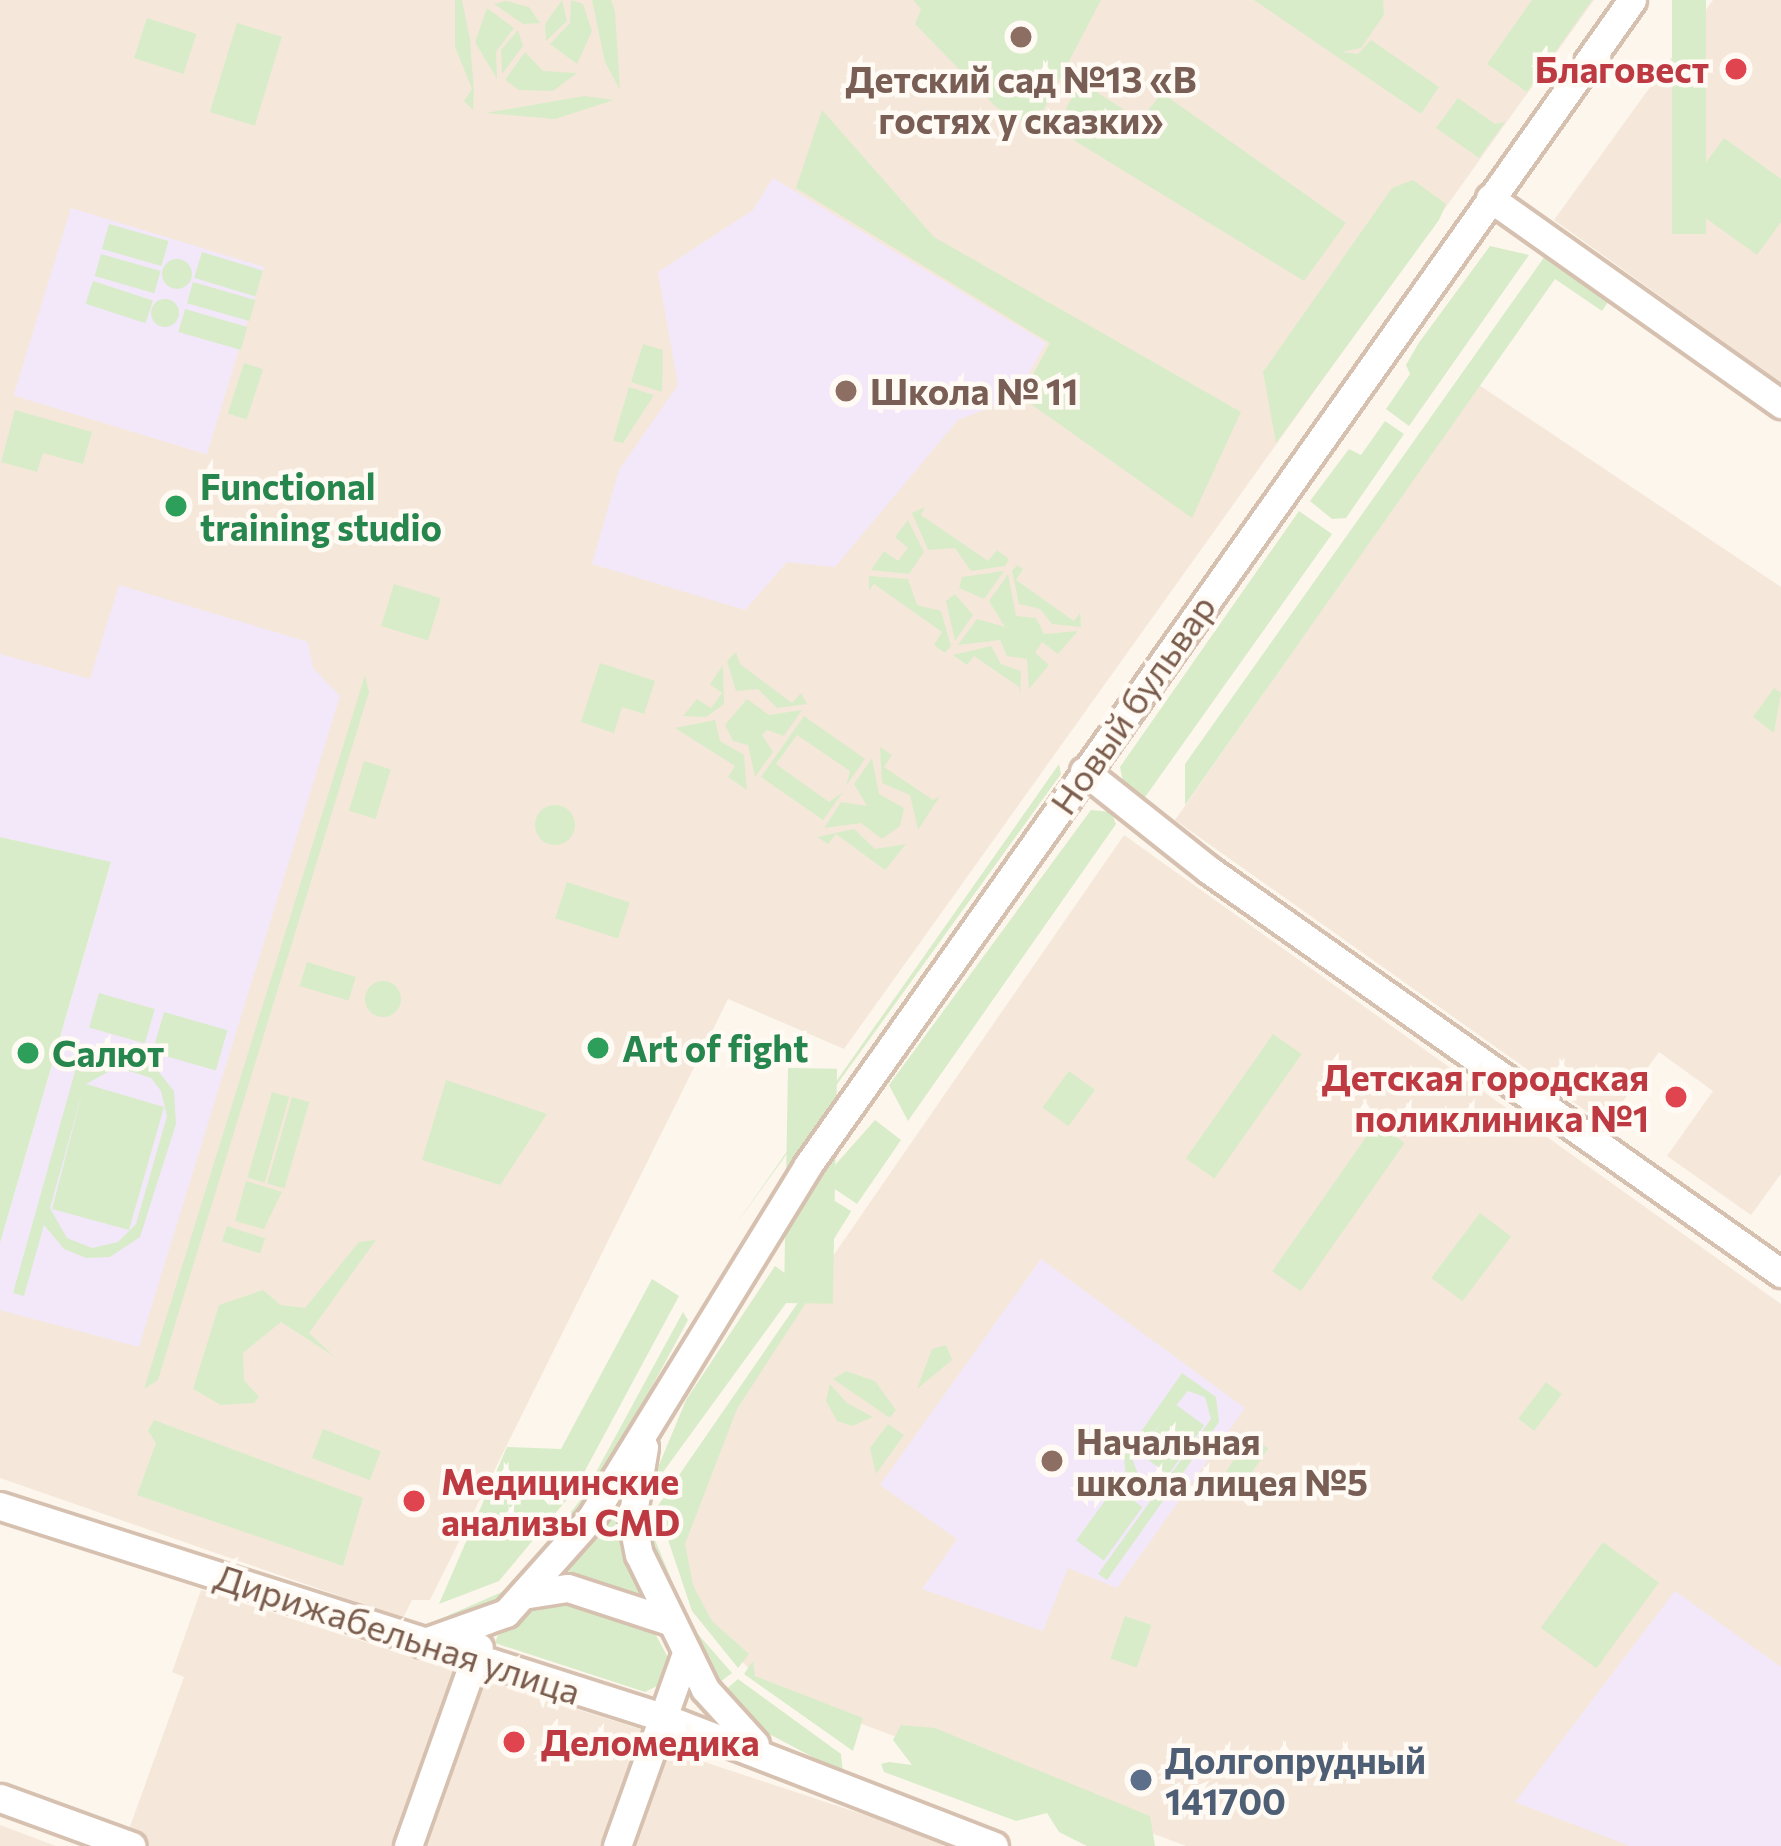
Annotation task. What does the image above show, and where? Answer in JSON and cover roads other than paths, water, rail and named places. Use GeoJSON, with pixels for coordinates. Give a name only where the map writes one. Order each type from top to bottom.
{"type":"FeatureCollection","features":[{"type":"Feature","properties":{"kind":"main road","name":"Новый бульвар"},"geometry":{"type":"LineString","coordinates":[[492,1622],[529,1594],[591,1519],[762,1234],[1084,771],[1632,0]]}},
{"type":"Feature","properties":{"kind":"main road"},"geometry":{"type":"LineString","coordinates":[[1490,198],[1781,404]]}},
{"type":"Feature","properties":{"kind":"main road"},"geometry":{"type":"LineString","coordinates":[[1084,771],[1209,870],[1781,1273]]}},
{"type":"Feature","properties":{"kind":"main road","name":"Новый бульвар"},"geometry":{"type":"LineString","coordinates":[[653,1420],[632,1519],[669,1621],[732,1724],[789,1765]]}},
{"type":"Feature","properties":{"kind":"main road","name":"Дирижабельная улица"},"geometry":{"type":"LineString","coordinates":[[0,1506],[662,1717],[994,1846]]}},
{"type":"Feature","properties":{"kind":"main road"},"geometry":{"type":"LineString","coordinates":[[529,1594],[568,1588],[669,1621]]}},
{"type":"Feature","properties":{"kind":"main road"},"geometry":{"type":"LineString","coordinates":[[422,1643],[492,1622]]}},
{"type":"Feature","properties":{"kind":"main road"},"geometry":{"type":"LineString","coordinates":[[408,1846],[492,1622]]}},
{"type":"Feature","properties":{"kind":"main road"},"geometry":{"type":"LineString","coordinates":[[617,1846],[686,1653]]}},
{"type":"Feature","properties":{"kind":"main road"},"geometry":{"type":"LineString","coordinates":[[0,1798],[132,1846]]}},
{"type":"Feature","properties":{"kind":"place","name":"Детский сад №13 «В гостях у сказки»"},"geometry":{"type":"Point","coordinates":[1021,37]}},
{"type":"Feature","properties":{"kind":"place","name":"Благовест"},"geometry":{"type":"Point","coordinates":[1736,69]}},
{"type":"Feature","properties":{"kind":"place","name":"Школа № 11"},"geometry":{"type":"Point","coordinates":[846,391]}},
{"type":"Feature","properties":{"kind":"place","name":"Functional training studio"},"geometry":{"type":"Point","coordinates":[176,506]}},
{"type":"Feature","properties":{"kind":"place","name":"Art of fight"},"geometry":{"type":"Point","coordinates":[598,1048]}},
{"type":"Feature","properties":{"kind":"place","name":"Салют"},"geometry":{"type":"Point","coordinates":[28,1053]}},
{"type":"Feature","properties":{"kind":"place","name":"Детская городская поликлиника №1"},"geometry":{"type":"Point","coordinates":[1676,1097]}},
{"type":"Feature","properties":{"kind":"place","name":"Начальная школа лицея №5"},"geometry":{"type":"Point","coordinates":[1052,1461]}},
{"type":"Feature","properties":{"kind":"place","name":"Медицинские анализы CMD"},"geometry":{"type":"Point","coordinates":[414,1501]}},
{"type":"Feature","properties":{"kind":"place","name":"Деломедика"},"geometry":{"type":"Point","coordinates":[514,1742]}},
{"type":"Feature","properties":{"kind":"place","name":"Долгопрудный 141700"},"geometry":{"type":"Point","coordinates":[1141,1780]}}]}
